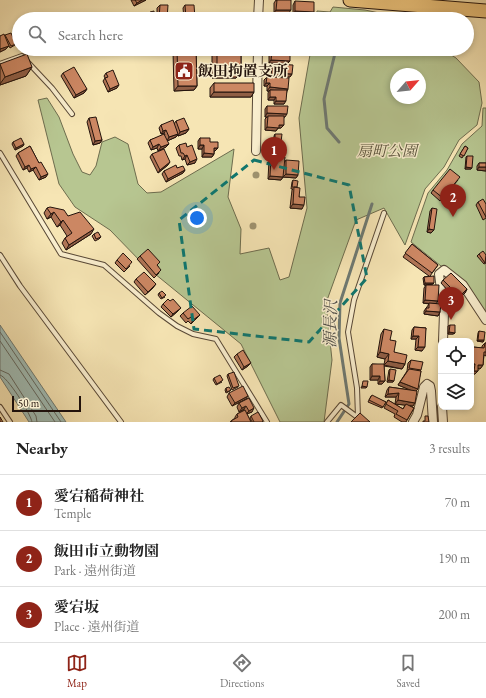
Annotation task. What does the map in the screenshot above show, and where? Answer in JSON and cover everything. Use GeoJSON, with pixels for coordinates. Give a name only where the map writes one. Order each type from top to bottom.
{"type":"FeatureCollection","features":[{"type":"Feature","properties":{"kind":"highway"},"geometry":{"type":"LineString","coordinates":[[350,0],[486,11]]}},
{"type":"Feature","properties":{"kind":"street"},"geometry":{"type":"LineString","coordinates":[[258,12],[259,0]]}},
{"type":"Feature","properties":{"kind":"street"},"geometry":{"type":"LineString","coordinates":[[256,151],[258,56]]}},
{"type":"Feature","properties":{"kind":"street"},"geometry":{"type":"LineString","coordinates":[[444,338],[444,313],[438,274],[444,270],[463,285],[486,320]]}},
{"type":"Feature","properties":{"kind":"street"},"geometry":{"type":"LineString","coordinates":[[413,422],[417,415],[426,384],[430,386],[431,391],[433,422]]}},
{"type":"Feature","properties":{"kind":"street"},"geometry":{"type":"LineString","coordinates":[[442,410],[443,422]]}},
{"type":"Feature","properties":{"kind":"lane"},"geometry":{"type":"LineString","coordinates":[[0,64],[22,56],[52,88],[72,114]]}},
{"type":"Feature","properties":{"kind":"lane"},"geometry":{"type":"LineString","coordinates":[[0,153],[61,254],[104,265],[159,313],[177,326],[193,334],[216,339],[267,422]]}},
{"type":"Feature","properties":{"kind":"lane"},"geometry":{"type":"LineString","coordinates":[[358,416],[357,388],[348,332],[354,300],[384,213]]}},
{"type":"Feature","properties":{"kind":"lane"},"geometry":{"type":"LineString","coordinates":[[0,255],[20,286],[121,422]]}},
{"type":"Feature","properties":{"kind":"lane"},"geometry":{"type":"LineString","coordinates":[[327,422],[342,406],[358,416],[364,422]]}},
{"type":"Feature","properties":{"kind":"lane"},"geometry":{"type":"LineString","coordinates":[[0,407],[10,422]]}},
{"type":"Feature","properties":{"kind":"highlighted area"},"geometry":{"type":"Polygon","coordinates":[[[254,160],[349,185],[367,278],[309,342],[194,329],[179,220],[254,160]]]}},
{"type":"Feature","properties":{"kind":"green space"},"geometry":{"type":"Polygon","coordinates":[[[333,7],[375,12],[330,12],[333,7]]]}},
{"type":"Feature","properties":{"kind":"green space","name":"扇町公園"},"geometry":{"type":"Polygon","coordinates":[[[310,56],[453,56],[456,58],[479,82],[482,103],[477,125],[459,140],[444,167],[425,189],[405,245],[384,208],[356,220],[326,303],[332,360],[324,422],[280,422],[241,344],[144,265],[110,230],[75,207],[59,184],[38,100],[47,98],[59,117],[73,154],[82,172],[90,175],[96,166],[102,142],[115,137],[128,144],[138,184],[147,193],[161,192],[234,149],[228,197],[241,229],[240,254],[269,248],[280,280],[289,277],[307,208],[299,118],[310,56]]]}},
{"type":"Feature","properties":{"kind":"green space"},"geometry":{"type":"Polygon","coordinates":[[[483,108],[486,108],[486,314],[471,290],[456,274],[441,266],[411,242],[428,193],[447,170],[462,144],[482,126],[483,108]]]}},
{"type":"Feature","properties":{"kind":"water"},"geometry":{"type":"Polygon","coordinates":[[[0,325],[66,422],[29,422],[0,377],[0,325]]]}},
{"type":"Feature","properties":{"kind":"building"},"geometry":{"type":"Polygon","coordinates":[[[135,0],[142,0],[137,3],[135,0]]]}},
{"type":"Feature","properties":{"kind":"building"},"geometry":{"type":"Polygon","coordinates":[[[277,0],[291,0],[291,10],[276,10],[277,0]]]}},
{"type":"Feature","properties":{"kind":"building"},"geometry":{"type":"Polygon","coordinates":[[[295,1],[314,2],[314,12],[295,11],[295,1]]]}},
{"type":"Feature","properties":{"kind":"building"},"geometry":{"type":"Polygon","coordinates":[[[160,5],[168,5],[168,12],[160,12],[160,5]]]}},
{"type":"Feature","properties":{"kind":"building"},"geometry":{"type":"Polygon","coordinates":[[[185,5],[194,5],[195,12],[186,12],[185,5]]]}},
{"type":"Feature","properties":{"kind":"building"},"geometry":{"type":"Polygon","coordinates":[[[11,33],[12,46],[11,46],[5,35],[11,33]]]}},
{"type":"Feature","properties":{"kind":"building"},"geometry":{"type":"Polygon","coordinates":[[[4,34],[9,46],[0,49],[0,36],[4,34]]]}},
{"type":"Feature","properties":{"kind":"building"},"geometry":{"type":"Polygon","coordinates":[[[22,56],[28,56],[32,67],[5,77],[0,64],[22,56]]]}},
{"type":"Feature","properties":{"kind":"building","name":"飯田拘置支所"},"geometry":{"type":"Polygon","coordinates":[[[177,56],[196,56],[197,86],[178,86],[177,56]]]}},
{"type":"Feature","properties":{"kind":"building"},"geometry":{"type":"Polygon","coordinates":[[[217,56],[241,56],[241,72],[217,72],[217,56]]]}},
{"type":"Feature","properties":{"kind":"building"},"geometry":{"type":"Polygon","coordinates":[[[271,56],[290,56],[290,61],[271,60],[271,56]]]}},
{"type":"Feature","properties":{"kind":"building"},"geometry":{"type":"Polygon","coordinates":[[[274,64],[293,65],[292,74],[274,73],[274,64]]]}},
{"type":"Feature","properties":{"kind":"building"},"geometry":{"type":"Polygon","coordinates":[[[74,67],[87,89],[76,95],[63,73],[74,67]]]}},
{"type":"Feature","properties":{"kind":"building"},"geometry":{"type":"Polygon","coordinates":[[[113,70],[119,85],[110,89],[105,78],[108,77],[106,73],[113,70]]]}},
{"type":"Feature","properties":{"kind":"building"},"geometry":{"type":"Polygon","coordinates":[[[267,77],[289,78],[288,89],[270,87],[270,83],[266,83],[267,77]]]}},
{"type":"Feature","properties":{"kind":"building"},"geometry":{"type":"Polygon","coordinates":[[[214,83],[254,83],[254,92],[214,92],[214,83]]]}},
{"type":"Feature","properties":{"kind":"building"},"geometry":{"type":"Polygon","coordinates":[[[270,90],[287,90],[286,101],[276,101],[276,97],[270,97],[270,90]]]}},
{"type":"Feature","properties":{"kind":"building"},"geometry":{"type":"Polygon","coordinates":[[[267,106],[288,106],[287,114],[267,113],[267,106]]]}},
{"type":"Feature","properties":{"kind":"building"},"geometry":{"type":"Polygon","coordinates":[[[268,116],[284,116],[284,125],[279,125],[279,128],[267,127],[268,116]]]}},
{"type":"Feature","properties":{"kind":"building"},"geometry":{"type":"Polygon","coordinates":[[[96,117],[102,140],[95,141],[89,118],[96,117]]]}},
{"type":"Feature","properties":{"kind":"building"},"geometry":{"type":"Polygon","coordinates":[[[184,118],[189,129],[180,132],[176,121],[184,118]]]}},
{"type":"Feature","properties":{"kind":"building"},"geometry":{"type":"Polygon","coordinates":[[[173,120],[178,134],[169,137],[166,130],[163,131],[161,125],[173,120]]]}},
{"type":"Feature","properties":{"kind":"building"},"geometry":{"type":"Polygon","coordinates":[[[164,134],[169,144],[161,147],[159,144],[153,147],[150,140],[164,134]]]}},
{"type":"Feature","properties":{"kind":"building"},"geometry":{"type":"Polygon","coordinates":[[[275,134],[282,134],[281,142],[275,141],[275,134]]]}},
{"type":"Feature","properties":{"kind":"building"},"geometry":{"type":"Polygon","coordinates":[[[21,138],[24,144],[16,148],[13,142],[21,138]]]}},
{"type":"Feature","properties":{"kind":"building"},"geometry":{"type":"Polygon","coordinates":[[[200,138],[210,138],[210,142],[218,142],[218,148],[214,148],[214,154],[204,153],[204,145],[200,145],[200,138]]]}},
{"type":"Feature","properties":{"kind":"building"},"geometry":{"type":"Polygon","coordinates":[[[186,143],[187,147],[192,145],[197,159],[190,162],[187,155],[185,156],[181,153],[179,145],[186,143]]]}},
{"type":"Feature","properties":{"kind":"building"},"geometry":{"type":"Polygon","coordinates":[[[30,146],[39,163],[41,162],[48,174],[41,177],[36,167],[31,169],[29,165],[25,167],[18,153],[30,146]]]}},
{"type":"Feature","properties":{"kind":"building"},"geometry":{"type":"Polygon","coordinates":[[[465,146],[468,148],[464,156],[460,154],[465,146]]]}},
{"type":"Feature","properties":{"kind":"building"},"geometry":{"type":"Polygon","coordinates":[[[164,149],[170,162],[160,170],[152,154],[164,149]]]}},
{"type":"Feature","properties":{"kind":"building"},"geometry":{"type":"Polygon","coordinates":[[[467,156],[473,156],[472,168],[466,167],[467,156]]]}},
{"type":"Feature","properties":{"kind":"building"},"geometry":{"type":"Polygon","coordinates":[[[271,157],[285,157],[283,177],[270,176],[271,157]]]}},
{"type":"Feature","properties":{"kind":"building"},"geometry":{"type":"Polygon","coordinates":[[[286,160],[299,161],[298,175],[286,174],[286,160]]]}},
{"type":"Feature","properties":{"kind":"building"},"geometry":{"type":"Polygon","coordinates":[[[479,163],[486,163],[486,167],[479,167],[479,163]]]}},
{"type":"Feature","properties":{"kind":"building"},"geometry":{"type":"Polygon","coordinates":[[[176,165],[177,168],[183,166],[185,170],[168,179],[164,171],[176,165]]]}},
{"type":"Feature","properties":{"kind":"building"},"geometry":{"type":"Polygon","coordinates":[[[450,169],[460,177],[443,198],[433,190],[450,169]]]}},
{"type":"Feature","properties":{"kind":"building"},"geometry":{"type":"Polygon","coordinates":[[[293,180],[298,181],[297,187],[292,187],[293,180]]]}},
{"type":"Feature","properties":{"kind":"building"},"geometry":{"type":"Polygon","coordinates":[[[294,187],[300,188],[299,197],[305,197],[304,205],[293,204],[294,187]]]}},
{"type":"Feature","properties":{"kind":"building"},"geometry":{"type":"Polygon","coordinates":[[[483,199],[486,204],[486,217],[478,202],[483,199]]]}},
{"type":"Feature","properties":{"kind":"building"},"geometry":{"type":"Polygon","coordinates":[[[50,207],[64,210],[68,216],[80,212],[94,229],[69,245],[65,238],[72,233],[63,220],[61,222],[54,212],[51,214],[47,208],[50,207]]]}},
{"type":"Feature","properties":{"kind":"building"},"geometry":{"type":"Polygon","coordinates":[[[432,208],[437,209],[434,230],[429,229],[432,208]]]}},
{"type":"Feature","properties":{"kind":"building"},"geometry":{"type":"Polygon","coordinates":[[[98,232],[101,237],[96,239],[94,234],[98,232]]]}},
{"type":"Feature","properties":{"kind":"building"},"geometry":{"type":"Polygon","coordinates":[[[412,244],[438,265],[432,273],[405,253],[412,244]]]}},
{"type":"Feature","properties":{"kind":"building"},"geometry":{"type":"Polygon","coordinates":[[[148,249],[160,262],[157,265],[161,270],[156,275],[140,256],[148,249]]]}},
{"type":"Feature","properties":{"kind":"building"},"geometry":{"type":"Polygon","coordinates":[[[483,251],[486,255],[485,263],[479,254],[483,251]]]}},
{"type":"Feature","properties":{"kind":"building"},"geometry":{"type":"Polygon","coordinates":[[[123,253],[132,262],[126,269],[117,260],[123,253]]]}},
{"type":"Feature","properties":{"kind":"building"},"geometry":{"type":"Polygon","coordinates":[[[144,272],[156,284],[148,292],[136,279],[144,272]]]}},
{"type":"Feature","properties":{"kind":"building"},"geometry":{"type":"Polygon","coordinates":[[[451,273],[467,289],[456,300],[449,293],[453,290],[443,280],[451,273]]]}},
{"type":"Feature","properties":{"kind":"building"},"geometry":{"type":"Polygon","coordinates":[[[434,276],[434,283],[425,283],[424,277],[434,276]]]}},
{"type":"Feature","properties":{"kind":"building"},"geometry":{"type":"Polygon","coordinates":[[[426,285],[439,285],[438,301],[425,300],[426,285]]]}},
{"type":"Feature","properties":{"kind":"building"},"geometry":{"type":"Polygon","coordinates":[[[162,291],[166,295],[162,298],[159,293],[162,291]]]}},
{"type":"Feature","properties":{"kind":"building"},"geometry":{"type":"Polygon","coordinates":[[[168,299],[170,301],[173,299],[181,308],[173,314],[163,304],[168,299]]]}},
{"type":"Feature","properties":{"kind":"building"},"geometry":{"type":"Polygon","coordinates":[[[429,303],[441,304],[440,312],[426,311],[426,308],[429,308],[429,303]]]}},
{"type":"Feature","properties":{"kind":"building"},"geometry":{"type":"Polygon","coordinates":[[[192,306],[200,315],[193,320],[191,317],[188,319],[183,313],[192,306]]]}},
{"type":"Feature","properties":{"kind":"building"},"geometry":{"type":"Polygon","coordinates":[[[450,325],[455,325],[455,333],[449,332],[450,325]]]}},
{"type":"Feature","properties":{"kind":"building"},"geometry":{"type":"Polygon","coordinates":[[[414,327],[426,328],[425,347],[418,347],[419,336],[413,336],[414,327]]]}},
{"type":"Feature","properties":{"kind":"building"},"geometry":{"type":"Polygon","coordinates":[[[384,329],[392,331],[390,340],[396,341],[394,352],[407,355],[405,364],[388,361],[389,354],[380,352],[384,329]]]}},
{"type":"Feature","properties":{"kind":"building"},"geometry":{"type":"Polygon","coordinates":[[[479,331],[485,332],[484,340],[478,340],[479,331]]]}},
{"type":"Feature","properties":{"kind":"building"},"geometry":{"type":"Polygon","coordinates":[[[486,343],[486,352],[484,352],[483,365],[478,365],[478,371],[474,371],[474,347],[484,348],[486,343]]]}},
{"type":"Feature","properties":{"kind":"building"},"geometry":{"type":"Polygon","coordinates":[[[243,350],[251,363],[244,367],[237,354],[243,350]]]}},
{"type":"Feature","properties":{"kind":"building"},"geometry":{"type":"Polygon","coordinates":[[[411,360],[423,362],[421,370],[409,368],[411,360]]]}},
{"type":"Feature","properties":{"kind":"building"},"geometry":{"type":"Polygon","coordinates":[[[372,364],[384,364],[385,381],[380,381],[380,376],[372,376],[372,364]]]}},
{"type":"Feature","properties":{"kind":"building"},"geometry":{"type":"Polygon","coordinates":[[[390,369],[396,370],[394,381],[389,380],[390,369]]]}},
{"type":"Feature","properties":{"kind":"building"},"geometry":{"type":"Polygon","coordinates":[[[409,369],[421,371],[418,389],[400,382],[409,369]]]}},
{"type":"Feature","properties":{"kind":"building"},"geometry":{"type":"Polygon","coordinates":[[[234,372],[239,386],[233,388],[228,374],[234,372]]]}},
{"type":"Feature","properties":{"kind":"building"},"geometry":{"type":"Polygon","coordinates":[[[220,375],[223,380],[217,384],[214,378],[220,375]]]}},
{"type":"Feature","properties":{"kind":"building"},"geometry":{"type":"Polygon","coordinates":[[[363,381],[368,381],[367,387],[362,386],[363,381]]]}},
{"type":"Feature","properties":{"kind":"building"},"geometry":{"type":"Polygon","coordinates":[[[243,386],[248,396],[235,403],[229,393],[243,386]]]}},
{"type":"Feature","properties":{"kind":"building"},"geometry":{"type":"Polygon","coordinates":[[[229,387],[231,390],[227,392],[226,388],[229,387]]]}},
{"type":"Feature","properties":{"kind":"building"},"geometry":{"type":"Polygon","coordinates":[[[389,387],[417,391],[415,403],[398,400],[399,393],[388,394],[389,387]]]}},
{"type":"Feature","properties":{"kind":"building"},"geometry":{"type":"Polygon","coordinates":[[[372,395],[386,402],[383,407],[369,400],[372,395]]]}},
{"type":"Feature","properties":{"kind":"building"},"geometry":{"type":"Polygon","coordinates":[[[249,398],[254,408],[249,411],[246,406],[242,408],[239,403],[249,398]]]}},
{"type":"Feature","properties":{"kind":"building"},"geometry":{"type":"Polygon","coordinates":[[[388,400],[403,409],[406,404],[414,408],[407,420],[396,414],[398,411],[386,404],[388,400]]]}},
{"type":"Feature","properties":{"kind":"building"},"geometry":{"type":"Polygon","coordinates":[[[245,410],[251,422],[231,421],[238,417],[237,414],[245,410]]]}},
{"type":"Feature","properties":{"kind":"building"},"geometry":{"type":"Polygon","coordinates":[[[258,412],[263,421],[254,422],[251,416],[258,412]]]}},
{"type":"Feature","properties":{"kind":"building"},"geometry":{"type":"Polygon","coordinates":[[[360,413],[370,422],[351,422],[360,413]]]}},
{"type":"Feature","properties":{"kind":"building"},"geometry":{"type":"Polygon","coordinates":[[[425,416],[428,416],[429,422],[423,422],[425,421],[425,416]]]}},
{"type":"Feature","properties":{"kind":"waterway","name":"源長沢"},"geometry":{"type":"LineString","coordinates":[[334,56],[324,99],[327,128],[339,142]]}},
{"type":"Feature","properties":{"kind":"waterway","name":"源長沢"},"geometry":{"type":"LineString","coordinates":[[337,422],[349,404],[339,338],[340,303],[372,204]]}},
{"type":"Feature","properties":{"kind":"place","name":"飯田拘置支所"},"geometry":{"type":"Point","coordinates":[184,71]}},
{"type":"Feature","properties":{"kind":"place","name":"愛宕稲荷神社"},"geometry":{"type":"Point","coordinates":[274,170]}},
{"type":"Feature","properties":{"kind":"place","name":"飯田市立動物園"},"geometry":{"type":"Point","coordinates":[453,217]}},
{"type":"Feature","properties":{"kind":"place","name":"愛宕坂"},"geometry":{"type":"Point","coordinates":[451,320]}}]}
